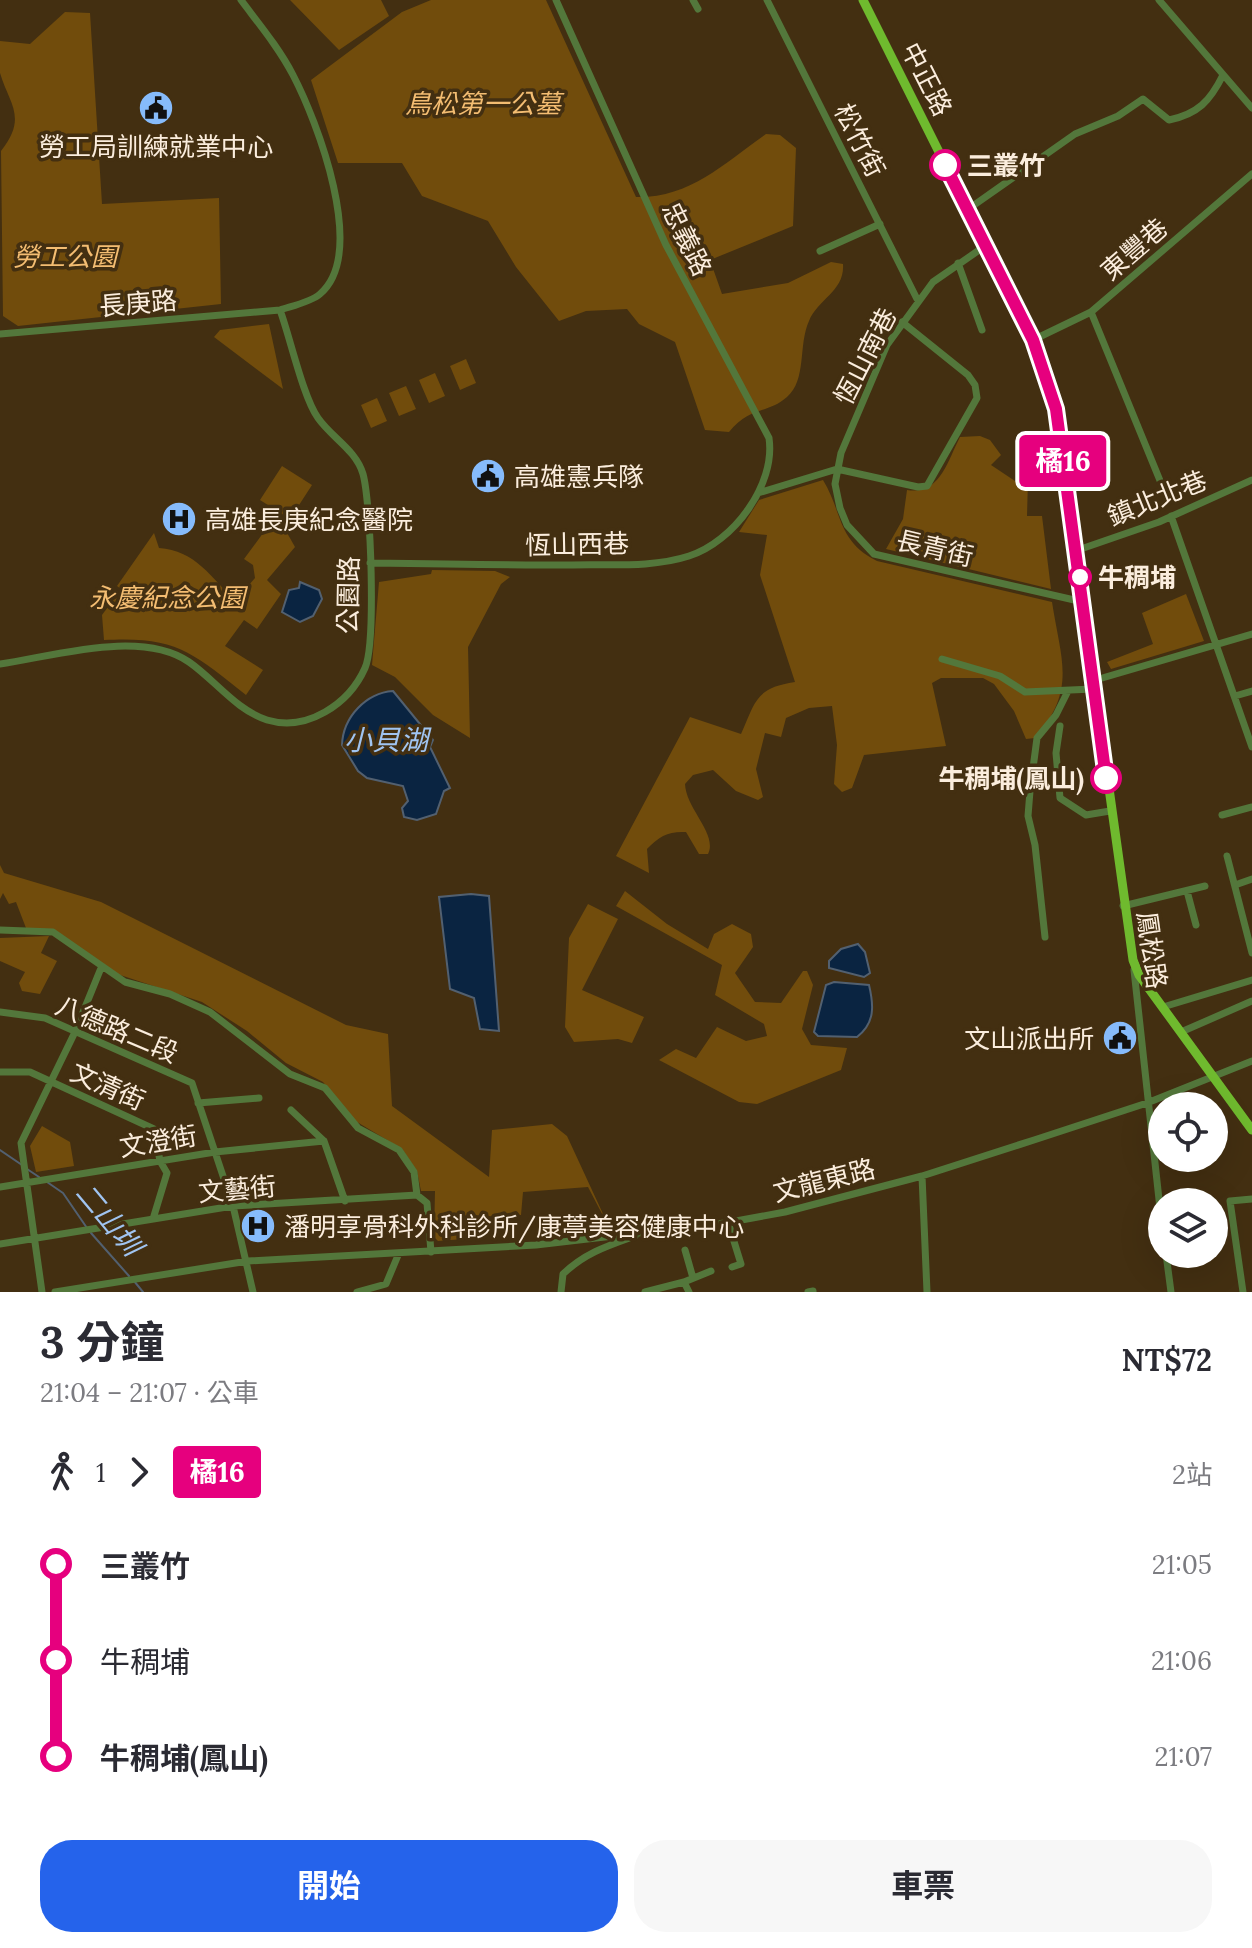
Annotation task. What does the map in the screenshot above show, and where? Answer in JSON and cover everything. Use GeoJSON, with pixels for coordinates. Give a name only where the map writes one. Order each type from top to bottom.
{"type":"FeatureCollection","features":[{"type":"Feature","properties":{"kind":"main road","name":"中正路"},"geometry":{"type":"LineString","coordinates":[[867,2],[1033,340],[1056,409],[1093,685]]}},
{"type":"Feature","properties":{"kind":"main road","name":"鳳松路"},"geometry":{"type":"LineString","coordinates":[[1093,685],[1133,960]]}},
{"type":"Feature","properties":{"kind":"main road"},"geometry":{"type":"LineString","coordinates":[[1133,960],[1252,1130]]}},
{"type":"Feature","properties":{"kind":"street"},"geometry":{"type":"LineString","coordinates":[[241,0],[281,53],[311,112],[342,236],[335,273],[320,295],[280,310]]}},
{"type":"Feature","properties":{"kind":"street","name":"忠義路"},"geometry":{"type":"LineString","coordinates":[[556,0],[666,245],[769,438],[769,464],[758,493]]}},
{"type":"Feature","properties":{"kind":"street"},"geometry":{"type":"LineString","coordinates":[[693,0],[698,9]]}},
{"type":"Feature","properties":{"kind":"street","name":"松竹街"},"geometry":{"type":"LineString","coordinates":[[767,0],[917,299]]}},
{"type":"Feature","properties":{"kind":"street"},"geometry":{"type":"LineString","coordinates":[[1159,0],[1252,108]]}},
{"type":"Feature","properties":{"kind":"street"},"geometry":{"type":"LineString","coordinates":[[967,210],[1075,134],[1118,116],[1143,99],[1169,120],[1192,115],[1212,98],[1223,75]]}},
{"type":"Feature","properties":{"kind":"street","name":"東豐巷"},"geometry":{"type":"LineString","coordinates":[[1033,340],[1091,312],[1252,174]]}},
{"type":"Feature","properties":{"kind":"street"},"geometry":{"type":"LineString","coordinates":[[820,251],[880,224]]}},
{"type":"Feature","properties":{"kind":"street","name":"恆山南巷"},"geometry":{"type":"LineString","coordinates":[[837,469],[887,345],[917,299],[958,263],[985,246]]}},
{"type":"Feature","properties":{"kind":"street"},"geometry":{"type":"LineString","coordinates":[[958,263],[982,330]]}},
{"type":"Feature","properties":{"kind":"street","name":"長庚路"},"geometry":{"type":"LineString","coordinates":[[0,334],[280,310]]}},
{"type":"Feature","properties":{"kind":"street","name":"公園路"},"geometry":{"type":"LineString","coordinates":[[0,664],[133,644],[160,648],[188,661],[245,709],[268,720],[298,722],[343,701],[366,666],[371,621],[363,475],[355,455],[317,417],[280,310]]}},
{"type":"Feature","properties":{"kind":"street"},"geometry":{"type":"LineString","coordinates":[[1091,312],[1161,483]]}},
{"type":"Feature","properties":{"kind":"street"},"geometry":{"type":"LineString","coordinates":[[758,493],[837,469],[918,487],[927,486],[977,398],[975,385],[968,375],[902,322]]}},
{"type":"Feature","properties":{"kind":"street","name":"長青街"},"geometry":{"type":"LineString","coordinates":[[837,469],[837,496],[847,525],[874,554],[1083,602]]}},
{"type":"Feature","properties":{"kind":"street","name":"鎮北北巷"},"geometry":{"type":"LineString","coordinates":[[1075,551],[1171,516],[1252,480]]}},
{"type":"Feature","properties":{"kind":"street","name":"恆山西巷"},"geometry":{"type":"LineString","coordinates":[[370,563],[637,564],[666,561],[691,556],[717,541],[733,529],[758,493]]}},
{"type":"Feature","properties":{"kind":"street"},"geometry":{"type":"LineString","coordinates":[[1171,516],[1252,747]]}},
{"type":"Feature","properties":{"kind":"street"},"geometry":{"type":"LineString","coordinates":[[942,659],[1000,676],[1025,692],[1068,691],[1252,634]]}},
{"type":"Feature","properties":{"kind":"street"},"geometry":{"type":"LineString","coordinates":[[1045,937],[1035,845],[1028,816],[1030,791],[1037,738],[1056,715],[1068,691]]}},
{"type":"Feature","properties":{"kind":"street"},"geometry":{"type":"LineString","coordinates":[[1235,696],[1252,691]]}},
{"type":"Feature","properties":{"kind":"street"},"geometry":{"type":"LineString","coordinates":[[1243,720],[1252,717]]}},
{"type":"Feature","properties":{"kind":"street"},"geometry":{"type":"LineString","coordinates":[[1060,726],[1056,753],[1060,798],[1086,815],[1110,811]]}},
{"type":"Feature","properties":{"kind":"street"},"geometry":{"type":"LineString","coordinates":[[1222,815],[1252,807]]}},
{"type":"Feature","properties":{"kind":"street"},"geometry":{"type":"LineString","coordinates":[[1227,856],[1252,953]]}},
{"type":"Feature","properties":{"kind":"street"},"geometry":{"type":"LineString","coordinates":[[1235,885],[1252,879]]}},
{"type":"Feature","properties":{"kind":"street"},"geometry":{"type":"LineString","coordinates":[[1123,906],[1205,886]]}},
{"type":"Feature","properties":{"kind":"street"},"geometry":{"type":"LineString","coordinates":[[1187,891],[1196,925]]}},
{"type":"Feature","properties":{"kind":"street"},"geometry":{"type":"LineString","coordinates":[[1241,909],[1252,906]]}},
{"type":"Feature","properties":{"kind":"street"},"geometry":{"type":"LineString","coordinates":[[0,930],[53,932],[125,982],[170,994],[210,1012],[290,1074],[325,1088],[348,1120],[399,1150],[414,1172],[417,1195],[427,1203],[431,1252]]}},
{"type":"Feature","properties":{"kind":"street","name":"鳳松路"},"geometry":{"type":"LineString","coordinates":[[1133,960],[1157,1188]]}},
{"type":"Feature","properties":{"kind":"street"},"geometry":{"type":"LineString","coordinates":[[42,1292],[21,1143],[75,1032],[101,968]]}},
{"type":"Feature","properties":{"kind":"street"},"geometry":{"type":"LineString","coordinates":[[1163,1007],[1252,980]]}},
{"type":"Feature","properties":{"kind":"street"},"geometry":{"type":"LineString","coordinates":[[1181,1032],[1252,1001]]}},
{"type":"Feature","properties":{"kind":"street","name":"八德路二段"},"geometry":{"type":"LineString","coordinates":[[0,1012],[45,1018],[192,1083],[233,1206],[253,1292]]}},
{"type":"Feature","properties":{"kind":"street","name":"文龍東路"},"geometry":{"type":"LineString","coordinates":[[55,1292],[248,1261],[431,1252],[728,1222],[798,1208],[922,1176],[1147,1103],[1252,1061]]}},
{"type":"Feature","properties":{"kind":"street","name":"文清街"},"geometry":{"type":"LineString","coordinates":[[0,1072],[30,1072],[154,1129],[160,1161],[167,1173],[153,1219]]}},
{"type":"Feature","properties":{"kind":"street"},"geometry":{"type":"LineString","coordinates":[[198,1103],[259,1098]]}},
{"type":"Feature","properties":{"kind":"street"},"geometry":{"type":"LineString","coordinates":[[291,1110],[324,1141],[345,1201]]}},
{"type":"Feature","properties":{"kind":"street","name":"文澄街"},"geometry":{"type":"LineString","coordinates":[[0,1187],[215,1152],[324,1141]]}},
{"type":"Feature","properties":{"kind":"street"},"geometry":{"type":"LineString","coordinates":[[922,1176],[927,1292]]}},
{"type":"Feature","properties":{"kind":"street","name":"文藝街"},"geometry":{"type":"LineString","coordinates":[[0,1244],[233,1206],[417,1195]]}},
{"type":"Feature","properties":{"kind":"street"},"geometry":{"type":"LineString","coordinates":[[1243,1292],[1230,1201],[1252,1199]]}},
{"type":"Feature","properties":{"kind":"street"},"geometry":{"type":"LineString","coordinates":[[728,1222],[741,1264],[732,1267]]}},
{"type":"Feature","properties":{"kind":"street"},"geometry":{"type":"LineString","coordinates":[[561,1292],[563,1274],[578,1260],[593,1250],[648,1232]]}},
{"type":"Feature","properties":{"kind":"street"},"geometry":{"type":"LineString","coordinates":[[685,1250],[693,1278]]}},
{"type":"Feature","properties":{"kind":"street"},"geometry":{"type":"LineString","coordinates":[[357,1292],[386,1284],[399,1253]]}},
{"type":"Feature","properties":{"kind":"street"},"geometry":{"type":"LineString","coordinates":[[1168,1268],[1171,1292]]}},
{"type":"Feature","properties":{"kind":"street"},"geometry":{"type":"LineString","coordinates":[[645,1292],[711,1271]]}},
{"type":"Feature","properties":{"kind":"street"},"geometry":{"type":"LineString","coordinates":[[684,1282],[689,1292]]}},
{"type":"Feature","properties":{"kind":"green space"},"geometry":{"type":"Polygon","coordinates":[[[290,0],[381,0],[389,16],[339,50],[290,0]]]}},
{"type":"Feature","properties":{"kind":"green space","name":"鳥松第一公墓"},"geometry":{"type":"Polygon","coordinates":[[[431,0],[546,0],[636,197],[673,192],[690,185],[766,134],[780,135],[796,148],[793,226],[710,260],[722,294],[788,283],[831,262],[843,264],[840,281],[809,321],[800,372],[787,397],[744,418],[729,432],[705,430],[675,342],[639,324],[627,309],[586,311],[559,321],[516,267],[488,221],[422,196],[402,163],[338,163],[311,80],[402,12],[431,0]]]}},
{"type":"Feature","properties":{"kind":"green space","name":"勞工公園"},"geometry":{"type":"Polygon","coordinates":[[[65,12],[90,13],[102,204],[219,198],[221,304],[18,326],[3,316],[1,151],[14,129],[15,120],[0,73],[0,41],[30,44],[65,12]]]}},
{"type":"Feature","properties":{"kind":"green space"},"geometry":{"type":"Polygon","coordinates":[[[269,324],[283,389],[214,337],[220,330],[269,324]]]}},
{"type":"Feature","properties":{"kind":"green space"},"geometry":{"type":"Polygon","coordinates":[[[466,359],[476,383],[460,390],[450,366],[466,359]]]}},
{"type":"Feature","properties":{"kind":"green space"},"geometry":{"type":"Polygon","coordinates":[[[435,373],[445,396],[429,403],[419,380],[435,373]]]}},
{"type":"Feature","properties":{"kind":"green space"},"geometry":{"type":"Polygon","coordinates":[[[406,386],[416,409],[399,416],[389,393],[406,386]]]}},
{"type":"Feature","properties":{"kind":"green space"},"geometry":{"type":"Polygon","coordinates":[[[377,398],[387,421],[371,428],[361,405],[377,398]]]}},
{"type":"Feature","properties":{"kind":"green space"},"geometry":{"type":"Polygon","coordinates":[[[980,436],[990,440],[1001,455],[991,465],[1021,485],[1028,480],[1027,516],[1042,516],[1051,589],[886,549],[903,519],[907,490],[918,490],[935,482],[960,437],[980,436]]]}},
{"type":"Feature","properties":{"kind":"green space"},"geometry":{"type":"Polygon","coordinates":[[[282,466],[312,485],[290,519],[260,500],[282,466]]]}},
{"type":"Feature","properties":{"kind":"green space"},"geometry":{"type":"Polygon","coordinates":[[[823,480],[854,545],[877,561],[1052,602],[1063,674],[1057,704],[1035,738],[1026,739],[1014,711],[994,684],[983,678],[941,678],[932,683],[946,746],[864,755],[852,788],[842,792],[834,784],[837,745],[832,706],[809,708],[786,718],[781,737],[765,733],[756,769],[763,797],[758,800],[736,791],[713,770],[693,775],[685,784],[690,803],[709,838],[708,854],[699,854],[686,832],[674,832],[647,849],[649,873],[616,856],[690,717],[741,734],[750,712],[765,692],[795,682],[760,575],[767,535],[739,532],[759,500],[823,480]]]}},
{"type":"Feature","properties":{"kind":"green space","name":"永慶紀念公園"},"geometry":{"type":"Polygon","coordinates":[[[269,525],[286,531],[295,547],[267,580],[281,594],[257,629],[244,620],[225,646],[263,670],[246,695],[182,650],[149,641],[104,640],[102,615],[121,589],[117,586],[154,533],[159,548],[172,550],[193,560],[235,601],[255,578],[253,565],[244,559],[269,525]]]}},
{"type":"Feature","properties":{"kind":"green space"},"geometry":{"type":"Polygon","coordinates":[[[432,570],[495,571],[510,577],[501,584],[468,647],[470,738],[433,715],[395,677],[372,665],[379,582],[431,574],[432,570]]]}},
{"type":"Feature","properties":{"kind":"green space"},"geometry":{"type":"Polygon","coordinates":[[[1186,594],[1204,641],[1111,669],[1107,662],[1153,644],[1142,613],[1186,594]]]}},
{"type":"Feature","properties":{"kind":"green space"},"geometry":{"type":"Polygon","coordinates":[[[0,865],[4,873],[101,902],[346,1025],[388,1034],[392,1106],[489,1177],[492,1130],[552,1124],[567,1136],[610,1229],[588,1187],[523,1192],[521,1215],[464,1217],[464,1239],[438,1241],[434,1237],[435,1191],[421,1191],[417,1171],[402,1149],[352,1119],[323,1082],[286,1063],[247,1031],[202,1002],[111,972],[54,930],[26,928],[16,902],[9,904],[3,893],[0,899],[0,865]]]}},
{"type":"Feature","properties":{"kind":"green space"},"geometry":{"type":"Polygon","coordinates":[[[625,891],[667,924],[708,949],[714,934],[732,924],[751,934],[753,947],[735,973],[755,1002],[781,1003],[803,971],[807,971],[813,985],[802,1029],[811,1045],[847,1048],[841,1070],[757,1104],[739,1102],[659,1060],[676,1049],[696,1058],[717,1027],[746,1041],[767,1036],[764,1024],[715,995],[722,965],[616,906],[625,891]]]}},
{"type":"Feature","properties":{"kind":"green space"},"geometry":{"type":"Polygon","coordinates":[[[588,904],[618,919],[582,990],[644,1017],[632,1043],[618,1039],[574,1042],[565,1027],[569,938],[588,904]]]}},
{"type":"Feature","properties":{"kind":"green space"},"geometry":{"type":"Polygon","coordinates":[[[49,936],[41,953],[57,961],[40,994],[22,991],[19,983],[25,972],[0,961],[0,938],[49,936]]]}},
{"type":"Feature","properties":{"kind":"green space"},"geometry":{"type":"Polygon","coordinates":[[[42,1126],[70,1142],[74,1166],[36,1172],[30,1146],[42,1126]]]}},
{"type":"Feature","properties":{"kind":"water"},"geometry":{"type":"Polygon","coordinates":[[[300,582],[319,590],[322,599],[313,616],[300,622],[282,612],[289,590],[299,588],[300,582]]]}},
{"type":"Feature","properties":{"kind":"water","name":"小貝湖"},"geometry":{"type":"Polygon","coordinates":[[[393,691],[433,740],[430,747],[450,788],[444,791],[436,814],[417,820],[404,817],[402,808],[408,801],[403,786],[367,778],[358,771],[342,745],[347,725],[358,708],[374,696],[393,691]]]}},
{"type":"Feature","properties":{"kind":"water"},"geometry":{"type":"Polygon","coordinates":[[[489,896],[499,1031],[480,1029],[474,998],[450,989],[439,897],[489,896]]]}},
{"type":"Feature","properties":{"kind":"water"},"geometry":{"type":"Polygon","coordinates":[[[858,944],[865,952],[870,973],[864,977],[829,968],[829,961],[841,949],[858,944]]]}},
{"type":"Feature","properties":{"kind":"water"},"geometry":{"type":"Polygon","coordinates":[[[834,982],[869,985],[872,1014],[857,1037],[818,1036],[814,1032],[826,985],[834,982]]]}},
{"type":"Feature","properties":{"kind":"waterway","name":"二山圳"},"geometry":{"type":"LineString","coordinates":[[0,1150],[22,1165]]}},
{"type":"Feature","properties":{"kind":"waterway","name":"二山圳"},"geometry":{"type":"LineString","coordinates":[[27,1169],[39,1177]]}},
{"type":"Feature","properties":{"kind":"waterway","name":"二山圳"},"geometry":{"type":"LineString","coordinates":[[47,1182],[63,1193],[87,1228]]}},
{"type":"Feature","properties":{"kind":"waterway","name":"二山圳"},"geometry":{"type":"LineString","coordinates":[[91,1233],[129,1276]]}},
{"type":"Feature","properties":{"kind":"waterway","name":"二山圳"},"geometry":{"type":"LineString","coordinates":[[134,1281],[143,1292]]}},
{"type":"Feature","properties":{"kind":"bus line","name":"橘16"},"geometry":{"type":"LineString","coordinates":[[945,165],[1033,340],[1056,409],[1106,778]]}},
{"type":"Feature","properties":{"kind":"place","name":"勞工局訓練就業中心"},"geometry":{"type":"Point","coordinates":[156,108]}},
{"type":"Feature","properties":{"kind":"place","name":"三叢竹"},"geometry":{"type":"Point","coordinates":[945,165]}},
{"type":"Feature","properties":{"kind":"place","name":"高雄憲兵隊"},"geometry":{"type":"Point","coordinates":[488,476]}},
{"type":"Feature","properties":{"kind":"place","name":"高雄長庚紀念醫院"},"geometry":{"type":"Point","coordinates":[179,519]}},
{"type":"Feature","properties":{"kind":"place","name":"牛稠埔"},"geometry":{"type":"Point","coordinates":[1080,577]}},
{"type":"Feature","properties":{"kind":"place","name":"牛稠埔(鳳山)"},"geometry":{"type":"Point","coordinates":[1106,778]}},
{"type":"Feature","properties":{"kind":"place","name":"文山派出所"},"geometry":{"type":"Point","coordinates":[1120,1038]}},
{"type":"Feature","properties":{"kind":"place","name":"潘明享骨科外科診所/康葶美容健康中心"},"geometry":{"type":"Point","coordinates":[258,1226]}}]}
